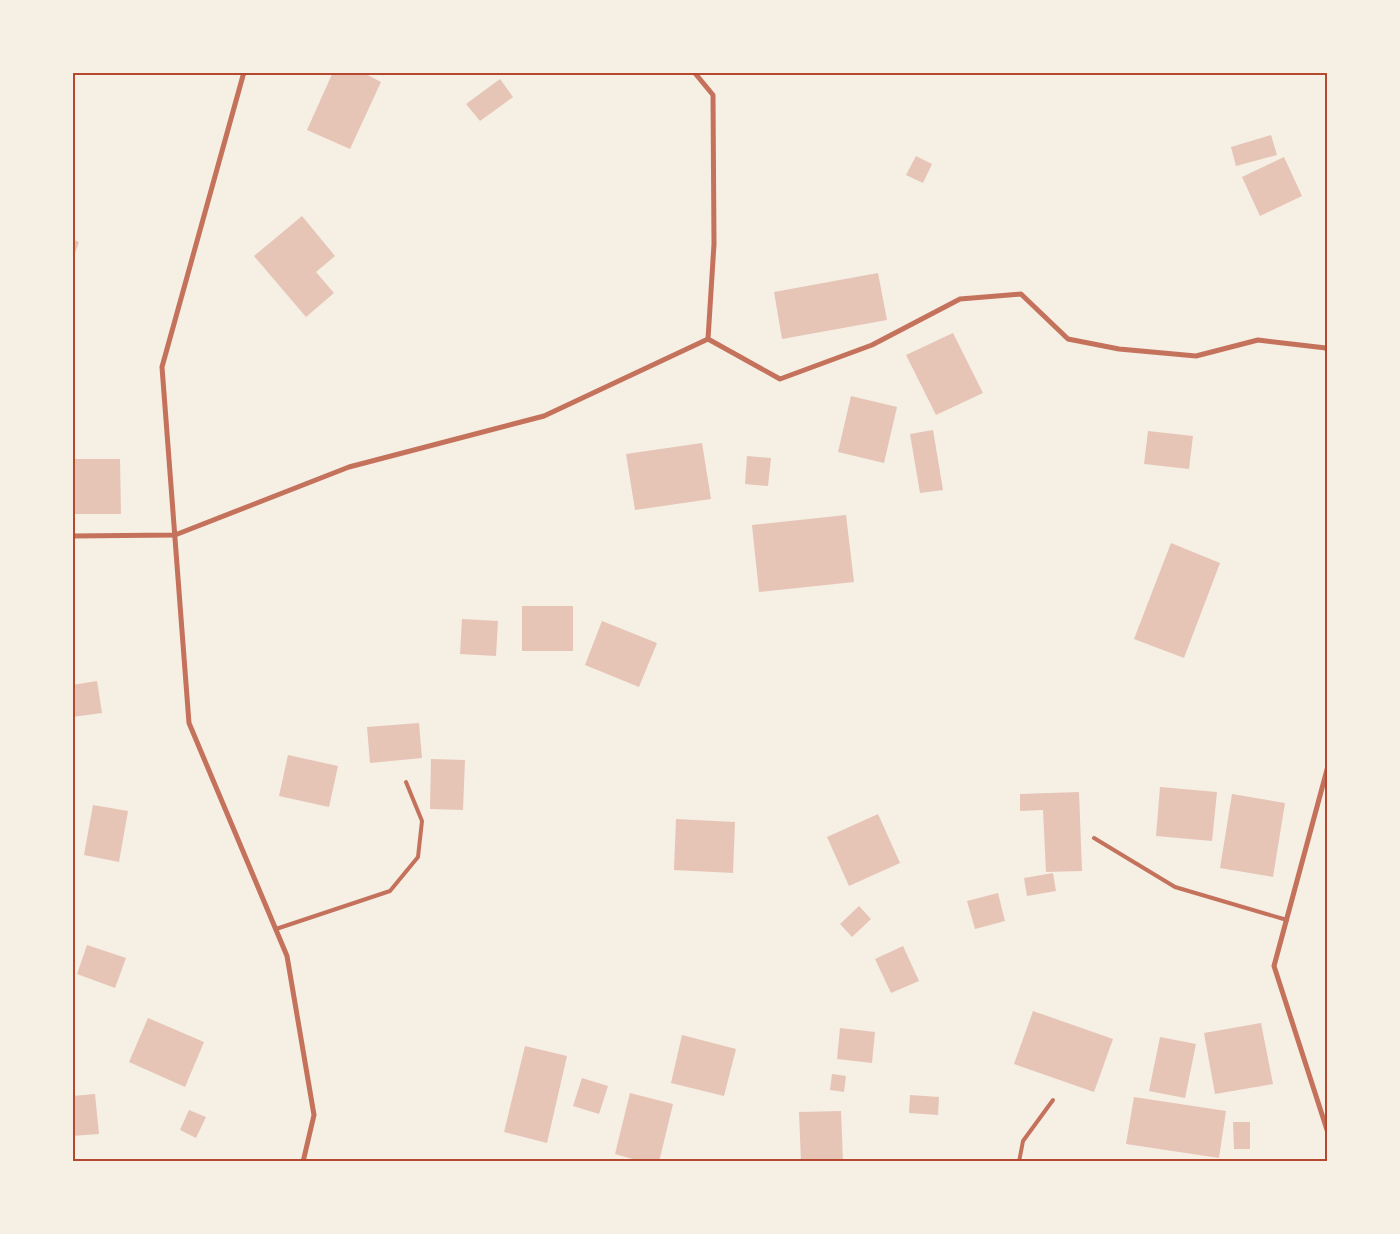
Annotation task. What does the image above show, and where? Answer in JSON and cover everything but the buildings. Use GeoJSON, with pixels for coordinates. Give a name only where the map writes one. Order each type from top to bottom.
{"type":"FeatureCollection","features":[{"type":"Feature","properties":{"kind":"street"},"geometry":{"type":"LineString","coordinates":[[244,72],[162,367],[189,723],[287,956],[314,1115],[303,1162]]}},
{"type":"Feature","properties":{"kind":"street"},"geometry":{"type":"LineString","coordinates":[[694,72],[713,95],[714,244],[708,339]]}},
{"type":"Feature","properties":{"kind":"street"},"geometry":{"type":"LineString","coordinates":[[708,339],[780,379],[872,345],[960,299],[1021,294],[1068,339],[1120,349],[1196,356],[1258,340],[1327,349]]}},
{"type":"Feature","properties":{"kind":"street"},"geometry":{"type":"LineString","coordinates":[[72,536],[175,535],[349,467],[544,416],[708,339]]}},
{"type":"Feature","properties":{"kind":"street"},"geometry":{"type":"LineString","coordinates":[[1328,766],[1274,966],[1328,1133]]}},
{"type":"Feature","properties":{"kind":"lane"},"geometry":{"type":"LineString","coordinates":[[276,929],[390,891],[418,857],[422,821],[406,782]]}},
{"type":"Feature","properties":{"kind":"lane"},"geometry":{"type":"LineString","coordinates":[[1094,838],[1175,887],[1287,920]]}},
{"type":"Feature","properties":{"kind":"lane"},"geometry":{"type":"LineString","coordinates":[[1019,1162],[1023,1141],[1053,1100]]}}]}
